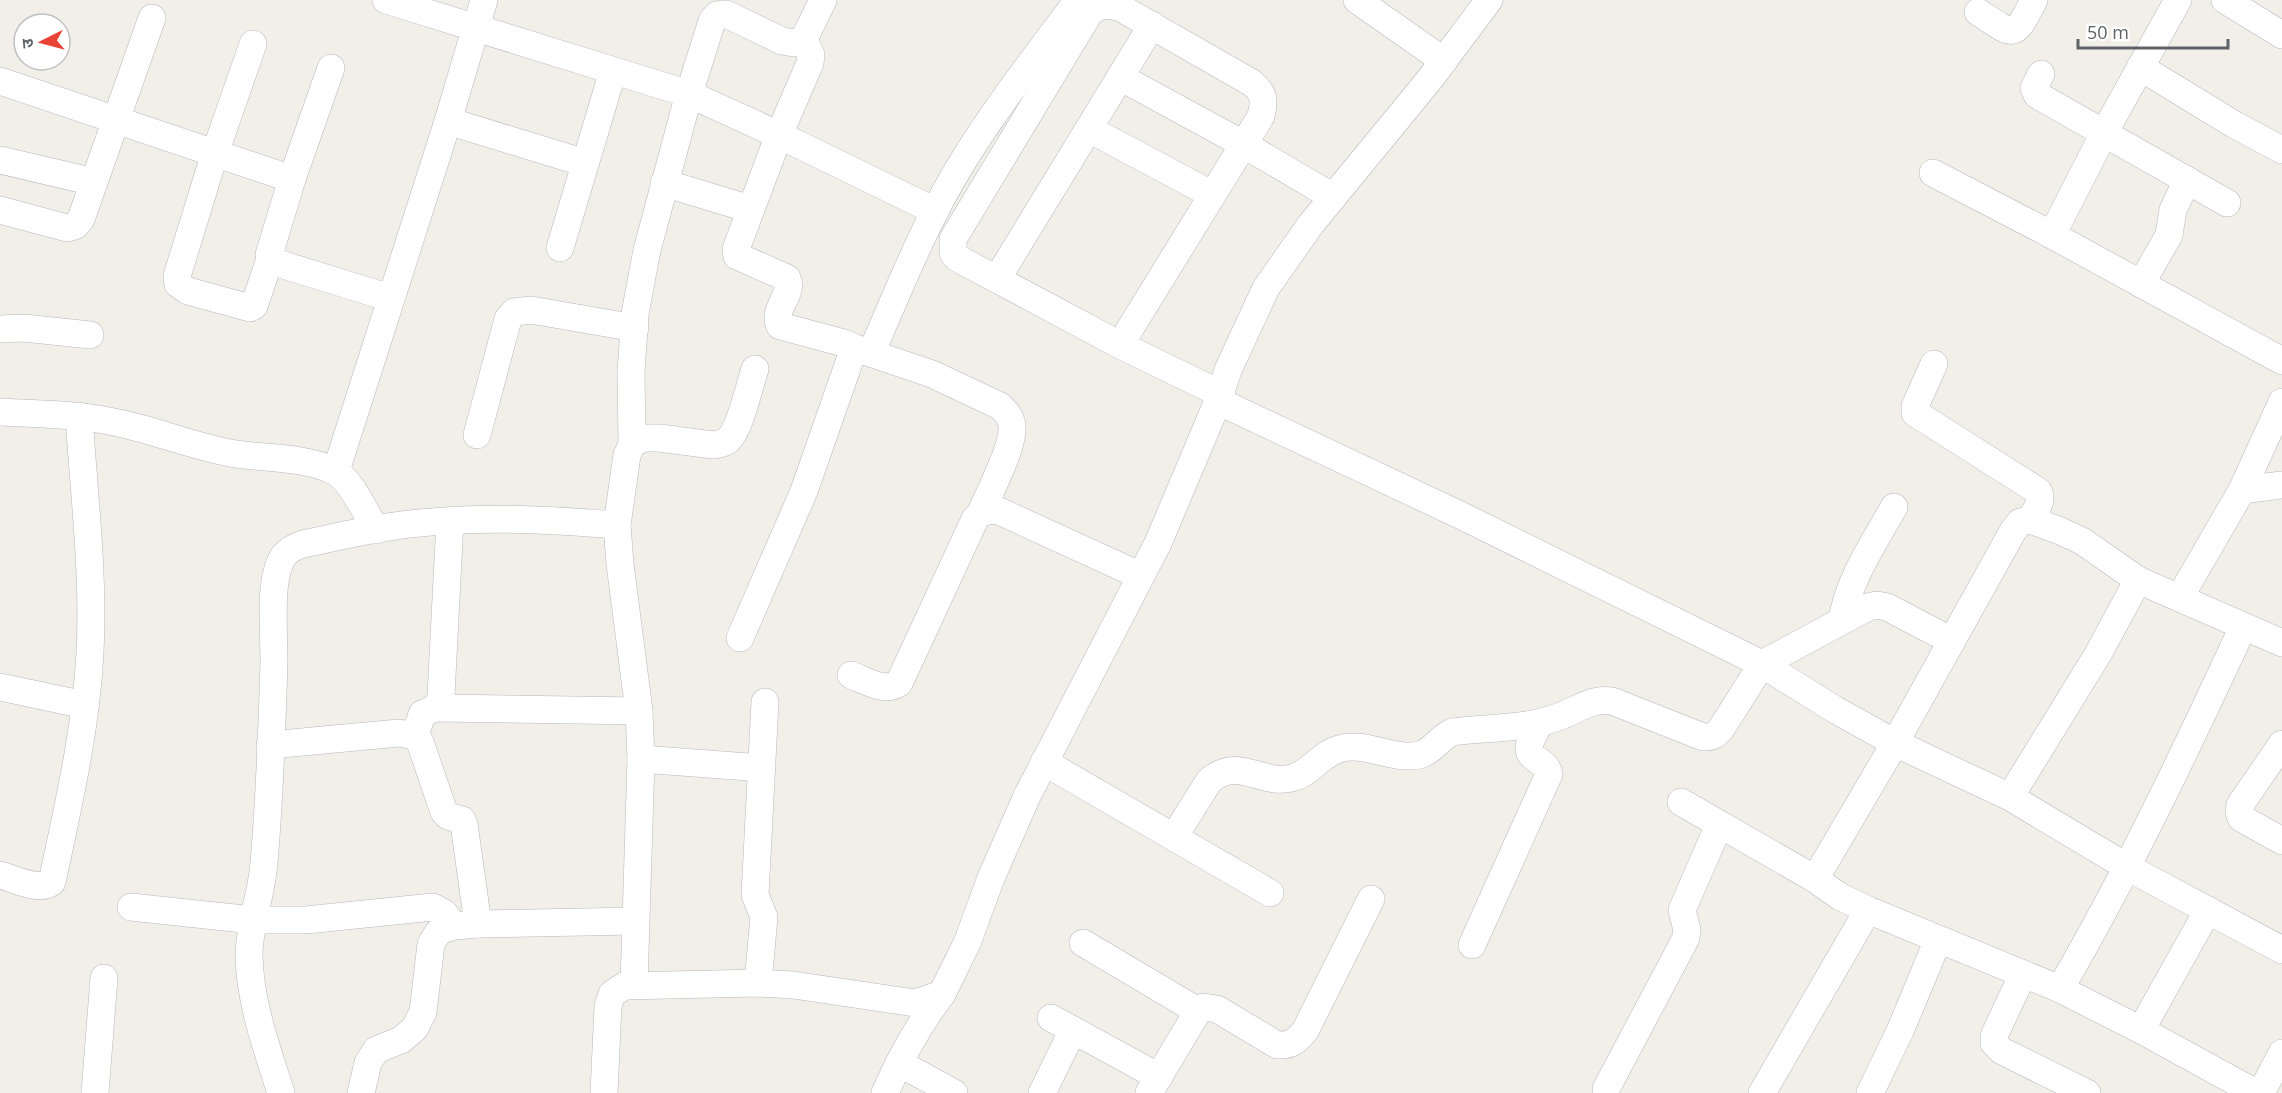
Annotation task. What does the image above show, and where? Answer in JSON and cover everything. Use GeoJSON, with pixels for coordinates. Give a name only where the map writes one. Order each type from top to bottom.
{"type":"FeatureCollection","features":[{"type":"Feature","properties":{"kind":"street"},"geometry":{"type":"LineString","coordinates":[[386,0],[689,94],[935,211]]}},
{"type":"Feature","properties":{"kind":"street"},"geometry":{"type":"LineString","coordinates":[[336,471],[448,121],[484,0]]}},
{"type":"Feature","properties":{"kind":"street"},"geometry":{"type":"LineString","coordinates":[[634,985],[641,821],[641,759],[639,711],[617,525],[627,455],[632,444],[634,328],[647,250],[689,94],[712,21],[717,15],[726,14],[783,41],[794,43],[804,39],[823,0]]}},
{"type":"Feature","properties":{"kind":"street"},"geometry":{"type":"LineString","coordinates":[[740,638],[783,541],[822,444],[851,362],[861,350],[935,211],[968,155],[1030,64],[1078,0]]}},
{"type":"Feature","properties":{"kind":"street"},"geometry":{"type":"LineString","coordinates":[[1357,0],[1444,61]]}},
{"type":"Feature","properties":{"kind":"street"},"geometry":{"type":"LineString","coordinates":[[885,1093],[924,1018],[942,994],[967,943],[991,878],[1044,762],[1158,543],[1228,370],[1266,288],[1311,224],[1444,61],[1489,0]]}},
{"type":"Feature","properties":{"kind":"street"},"geometry":{"type":"LineString","coordinates":[[1978,12],[2005,29],[2017,30],[2034,0]]}},
{"type":"Feature","properties":{"kind":"street"},"geometry":{"type":"LineString","coordinates":[[2052,235],[2104,133],[2178,0]]}},
{"type":"Feature","properties":{"kind":"street"},"geometry":{"type":"LineString","coordinates":[[2225,0],[2282,35]]}},
{"type":"Feature","properties":{"kind":"street"},"geometry":{"type":"LineString","coordinates":[[1120,345],[1261,116],[1264,102],[1261,91],[1252,83],[1152,25],[1121,8],[1110,5],[1098,7],[1090,12],[953,239],[953,253],[957,258],[1120,345],[1219,397],[1762,664],[1834,709],[1895,743],[2010,797],[2127,867],[2282,950]]}},
{"type":"Feature","properties":{"kind":"street"},"geometry":{"type":"LineString","coordinates":[[0,210],[66,228],[75,226],[81,219],[152,18]]}},
{"type":"Feature","properties":{"kind":"street"},"geometry":{"type":"LineString","coordinates":[[997,279],[1152,25]]}},
{"type":"Feature","properties":{"kind":"street"},"geometry":{"type":"LineString","coordinates":[[804,39],[811,55],[810,63],[750,209],[736,249],[737,256],[787,278],[789,287],[777,315],[780,326],[844,343],[932,374],[1000,406],[1009,414],[1012,425],[1011,440],[981,512],[975,519],[899,683],[892,688],[885,688],[852,675]]}},
{"type":"Feature","properties":{"kind":"street"},"geometry":{"type":"LineString","coordinates":[[253,44],[177,276],[178,284],[188,291],[250,308],[254,306],[270,259],[269,250],[331,68]]}},
{"type":"Feature","properties":{"kind":"street"},"geometry":{"type":"LineString","coordinates":[[2140,67],[2235,125],[2282,150]]}},
{"type":"Feature","properties":{"kind":"street"},"geometry":{"type":"LineString","coordinates":[[560,248],[613,71]]}},
{"type":"Feature","properties":{"kind":"street"},"geometry":{"type":"LineString","coordinates":[[2041,74],[2034,88],[2037,95],[2227,203]]}},
{"type":"Feature","properties":{"kind":"street"},"geometry":{"type":"LineString","coordinates":[[1120,77],[1243,144],[1333,197]]}},
{"type":"Feature","properties":{"kind":"street"},"geometry":{"type":"LineString","coordinates":[[0,81],[292,179]]}},
{"type":"Feature","properties":{"kind":"street"},"geometry":{"type":"LineString","coordinates":[[448,121],[585,163]]}},
{"type":"Feature","properties":{"kind":"street"},"geometry":{"type":"LineString","coordinates":[[1089,129],[1211,195]]}},
{"type":"Feature","properties":{"kind":"street"},"geometry":{"type":"LineString","coordinates":[[0,160],[94,182]]}},
{"type":"Feature","properties":{"kind":"street"},"geometry":{"type":"LineString","coordinates":[[1933,173],[2052,235],[2282,361]]}},
{"type":"Feature","properties":{"kind":"street"},"geometry":{"type":"LineString","coordinates":[[2141,284],[2169,236],[2173,210],[2187,180]]}},
{"type":"Feature","properties":{"kind":"street"},"geometry":{"type":"LineString","coordinates":[[664,183],[750,209]]}},
{"type":"Feature","properties":{"kind":"street"},"geometry":{"type":"LineString","coordinates":[[270,259],[390,298]]}},
{"type":"Feature","properties":{"kind":"street"},"geometry":{"type":"LineString","coordinates":[[477,435],[508,319],[514,312],[531,310],[634,328]]}},
{"type":"Feature","properties":{"kind":"street"},"geometry":{"type":"LineString","coordinates":[[0,329],[24,328],[90,335]]}},
{"type":"Feature","properties":{"kind":"street"},"geometry":{"type":"LineString","coordinates":[[1934,364],[1915,406],[1915,413],[2038,491],[2041,501],[2030,520]]}},
{"type":"Feature","properties":{"kind":"street"},"geometry":{"type":"LineString","coordinates":[[632,444],[644,438],[712,445],[723,444],[730,438],[736,427],[755,369]]}},
{"type":"Feature","properties":{"kind":"street"},"geometry":{"type":"LineString","coordinates":[[2180,597],[2242,490],[2281,407]]}},
{"type":"Feature","properties":{"kind":"street"},"geometry":{"type":"LineString","coordinates":[[0,412],[79,416],[122,423],[201,447],[250,457],[310,463],[336,471],[355,493],[376,530]]}},
{"type":"Feature","properties":{"kind":"street"},"geometry":{"type":"LineString","coordinates":[[0,875],[39,887],[52,882],[75,765],[85,705],[90,652],[89,582],[79,416]]}},
{"type":"Feature","properties":{"kind":"street"},"geometry":{"type":"LineString","coordinates":[[2242,490],[2282,484]]}},
{"type":"Feature","properties":{"kind":"street"},"geometry":{"type":"LineString","coordinates":[[1842,621],[1850,589],[1894,507]]}},
{"type":"Feature","properties":{"kind":"street"},"geometry":{"type":"LineString","coordinates":[[981,512],[999,511],[1141,576]]}},
{"type":"Feature","properties":{"kind":"street"},"geometry":{"type":"LineString","coordinates":[[281,1093],[252,991],[249,955],[264,863],[275,579],[280,561],[290,549],[303,544],[419,523],[531,519],[617,525]]}},
{"type":"Feature","properties":{"kind":"street"},"geometry":{"type":"LineString","coordinates":[[1815,879],[2020,522],[2030,520],[2058,530],[2082,541],[2138,580],[2243,627],[2279,636]]}},
{"type":"Feature","properties":{"kind":"street"},"geometry":{"type":"LineString","coordinates":[[415,736],[422,714],[440,704],[450,521]]}},
{"type":"Feature","properties":{"kind":"street"},"geometry":{"type":"LineString","coordinates":[[2010,797],[2098,654],[2138,580]]}},
{"type":"Feature","properties":{"kind":"street"},"geometry":{"type":"LineString","coordinates":[[1174,837],[1209,781],[1216,774],[1227,770],[1241,770],[1272,778],[1291,778],[1304,772],[1329,753],[1341,748],[1354,747],[1410,756],[1421,754],[1452,732],[1539,723],[1564,715],[1590,701],[1612,700],[1710,737],[1716,735],[1721,729],[1762,664],[1877,605],[1887,607],[1952,641]]}},
{"type":"Feature","properties":{"kind":"street"},"geometry":{"type":"LineString","coordinates":[[2060,989],[2127,867],[2178,766],[2243,627]]}},
{"type":"Feature","properties":{"kind":"street"},"geometry":{"type":"LineString","coordinates":[[0,687],[85,705]]}},
{"type":"Feature","properties":{"kind":"street"},"geometry":{"type":"LineString","coordinates":[[758,982],[764,917],[756,895],[765,702]]}},
{"type":"Feature","properties":{"kind":"street"},"geometry":{"type":"LineString","coordinates":[[436,708],[639,711]]}},
{"type":"Feature","properties":{"kind":"street"},"geometry":{"type":"LineString","coordinates":[[1472,945],[1549,774],[1548,767],[1530,753],[1529,746],[1539,723]]}},
{"type":"Feature","properties":{"kind":"street"},"geometry":{"type":"LineString","coordinates":[[270,745],[399,733],[415,736],[420,742],[444,812],[448,816],[462,820],[464,824],[466,925]]}},
{"type":"Feature","properties":{"kind":"street"},"geometry":{"type":"LineString","coordinates":[[2279,833],[2241,818],[2239,812],[2240,805],[2282,744]]}},
{"type":"Feature","properties":{"kind":"street"},"geometry":{"type":"LineString","coordinates":[[641,759],[762,768]]}},
{"type":"Feature","properties":{"kind":"street"},"geometry":{"type":"LineString","coordinates":[[1044,762],[1270,893]]}},
{"type":"Feature","properties":{"kind":"street"},"geometry":{"type":"LineString","coordinates":[[1681,802],[1815,879],[1839,896],[1938,940],[2060,989],[2256,1093]]}},
{"type":"Feature","properties":{"kind":"street"},"geometry":{"type":"LineString","coordinates":[[1606,1089],[1686,938],[1687,930],[1683,910],[1719,825]]}},
{"type":"Feature","properties":{"kind":"street"},"geometry":{"type":"LineString","coordinates":[[1042,1093],[1062,1024],[1154,1085],[1198,1011],[1203,1007],[1217,1009],[1277,1045],[1288,1046],[1305,1031],[1371,899]]}},
{"type":"Feature","properties":{"kind":"street"},"geometry":{"type":"LineString","coordinates":[[130,907],[253,920],[306,920],[434,907],[466,925]]}},
{"type":"Feature","properties":{"kind":"street"},"geometry":{"type":"LineString","coordinates":[[1762,1093],[1868,910]]}},
{"type":"Feature","properties":{"kind":"street"},"geometry":{"type":"LineString","coordinates":[[2141,1030],[2208,910]]}},
{"type":"Feature","properties":{"kind":"street"},"geometry":{"type":"LineString","coordinates":[[361,1093],[368,1063],[375,1050],[401,1040],[415,1028],[423,1012],[431,944],[439,931],[466,925],[635,921]]}},
{"type":"Feature","properties":{"kind":"street"},"geometry":{"type":"LineString","coordinates":[[1870,1093],[1900,1031],[1938,940]]}},
{"type":"Feature","properties":{"kind":"street"},"geometry":{"type":"LineString","coordinates":[[1083,943],[1198,1011]]}},
{"type":"Feature","properties":{"kind":"street"},"geometry":{"type":"LineString","coordinates":[[2023,974],[1994,1036],[1994,1043],[2002,1051],[2088,1093]]}},
{"type":"Feature","properties":{"kind":"street"},"geometry":{"type":"LineString","coordinates":[[95,1093],[104,978]]}},
{"type":"Feature","properties":{"kind":"street"},"geometry":{"type":"LineString","coordinates":[[604,1093],[608,1006],[612,994],[624,986],[758,982],[915,1003],[942,994]]}},
{"type":"Feature","properties":{"kind":"street"},"geometry":{"type":"LineString","coordinates":[[2261,1093],[2282,1053]]}},
{"type":"Feature","properties":{"kind":"street"},"geometry":{"type":"LineString","coordinates":[[899,1063],[954,1093]]}}]}
